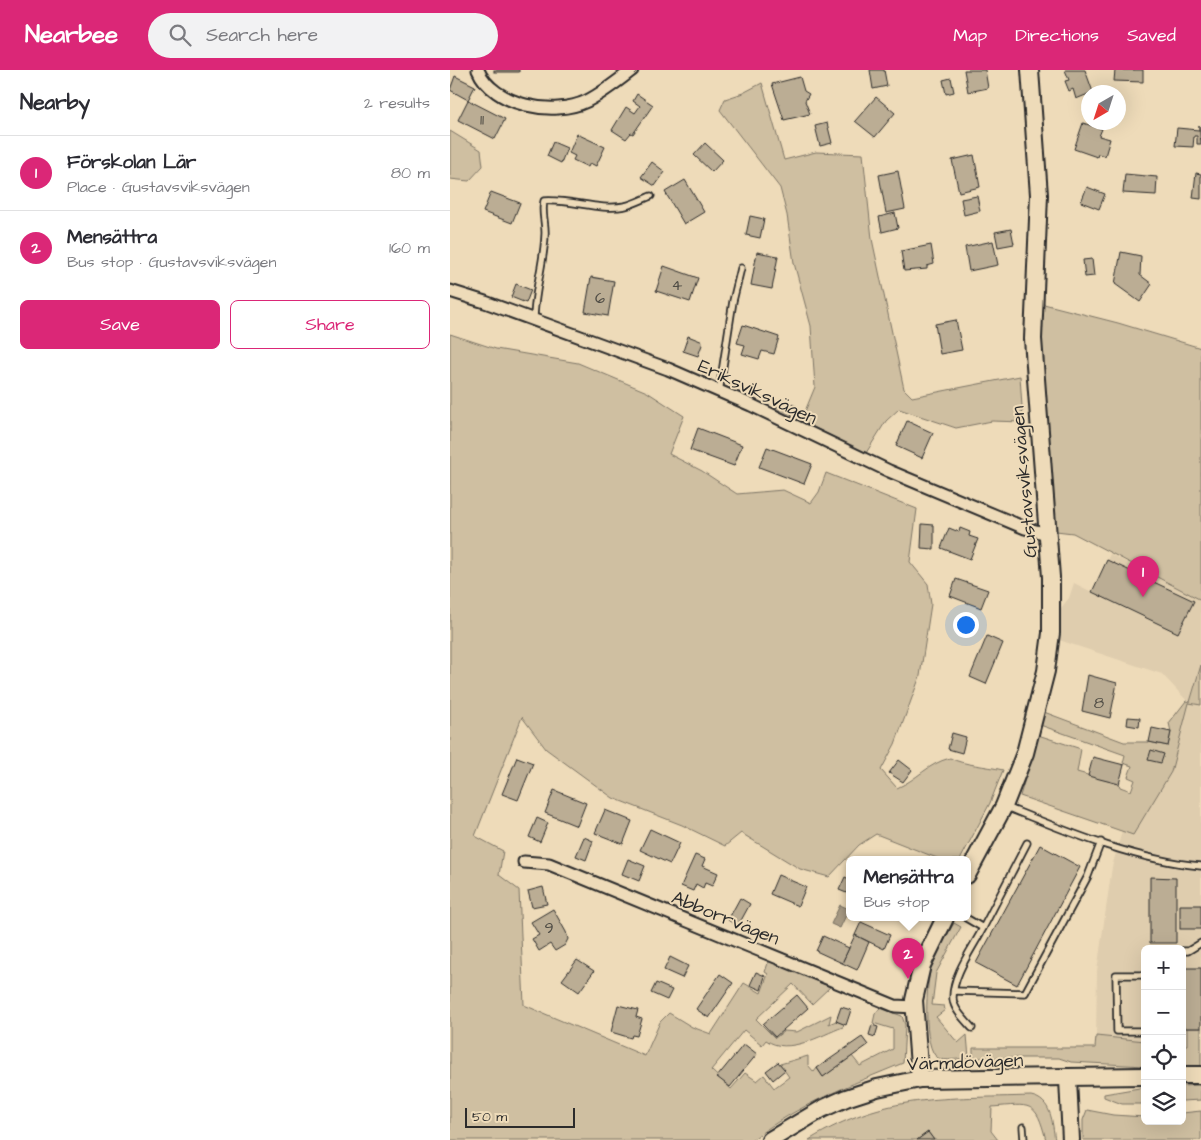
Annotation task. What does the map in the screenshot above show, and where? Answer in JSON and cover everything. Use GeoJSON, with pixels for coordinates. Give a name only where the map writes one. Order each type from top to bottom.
{"type":"FeatureCollection","features":[{"type":"Feature","properties":{"kind":"street"},"geometry":{"type":"LineString","coordinates":[[478,70],[482,80],[494,92],[525,104],[550,108],[586,102],[632,70]]}},
{"type":"Feature","properties":{"kind":"street","name":"Gustavsviksvägen"},"geometry":{"type":"LineString","coordinates":[[971,868],[1004,806],[1032,726],[1050,648],[1052,602],[1033,339],[1039,195],[1030,70]]}},
{"type":"Feature","properties":{"kind":"street","name":"Eriksviksvägen"},"geometry":{"type":"LineString","coordinates":[[450,292],[534,320],[668,369],[889,471],[1025,528],[1047,534]]}},
{"type":"Feature","properties":{"kind":"street","name":"Abborrvägen"},"geometry":{"type":"LineString","coordinates":[[524,862],[549,864],[895,1006],[914,1007]]}},
{"type":"Feature","properties":{"kind":"street"},"geometry":{"type":"LineString","coordinates":[[920,1079],[914,1007],[916,989],[922,965],[944,921]]}},
{"type":"Feature","properties":{"kind":"street"},"geometry":{"type":"LineString","coordinates":[[1186,1075],[1201,1075]]}},
{"type":"Feature","properties":{"kind":"street","name":"Värmdövägen"},"geometry":{"type":"LineString","coordinates":[[770,1140],[822,1109],[846,1098],[877,1088],[920,1079],[1068,1079],[1141,1076]]}},
{"type":"Feature","properties":{"kind":"street"},"geometry":{"type":"LineString","coordinates":[[1068,1079],[1071,1140]]}},
{"type":"Feature","properties":{"kind":"lane"},"geometry":{"type":"LineString","coordinates":[[534,320],[534,300],[545,234],[542,210],[544,200],[561,200],[599,206],[625,206],[651,196]]}},
{"type":"Feature","properties":{"kind":"lane"},"geometry":{"type":"LineString","coordinates":[[719,392],[733,301],[741,268]]}},
{"type":"Feature","properties":{"kind":"lane"},"geometry":{"type":"LineString","coordinates":[[1004,806],[1101,842],[1156,858],[1201,866]]}},
{"type":"Feature","properties":{"kind":"lane"},"geometry":{"type":"LineString","coordinates":[[972,1028],[958,1012],[953,1000],[959,973],[1027,842]]}},
{"type":"Feature","properties":{"kind":"lane"},"geometry":{"type":"LineString","coordinates":[[954,991],[1025,993],[1088,876],[1101,842]]}},
{"type":"Feature","properties":{"kind":"lane"},"geometry":{"type":"LineString","coordinates":[[971,921],[983,928]]}},
{"type":"Feature","properties":{"kind":"lane"},"geometry":{"type":"LineString","coordinates":[[1186,951],[1201,943]]}},
{"type":"Feature","properties":{"kind":"lane"},"geometry":{"type":"LineString","coordinates":[[1141,974],[1116,975],[1117,1031],[1141,1031]]}},
{"type":"Feature","properties":{"kind":"lane"},"geometry":{"type":"LineString","coordinates":[[1023,1127],[1024,1140]]}},
{"type":"Feature","properties":{"kind":"shaded area"},"geometry":{"type":"Polygon","coordinates":[[[762,83],[784,160],[816,152],[863,154],[872,239],[904,389],[912,397],[1020,376],[1023,422],[992,421],[956,428],[899,409],[886,421],[866,453],[801,421],[815,387],[811,326],[794,263],[787,215],[780,188],[720,110],[725,99],[743,93],[762,83]]]}},
{"type":"Feature","properties":{"kind":"shaded area"},"geometry":{"type":"Polygon","coordinates":[[[450,131],[481,150],[483,166],[469,181],[450,179],[450,131]]]}},
{"type":"Feature","properties":{"kind":"shaded area"},"geometry":{"type":"Polygon","coordinates":[[[1040,303],[1118,323],[1201,348],[1201,600],[1073,533],[1056,531],[1054,526],[1040,345],[1040,303]]]}},
{"type":"Feature","properties":{"kind":"shaded area"},"geometry":{"type":"Polygon","coordinates":[[[450,334],[496,349],[578,363],[647,392],[684,416],[669,454],[702,471],[737,494],[783,490],[811,503],[819,492],[826,473],[917,509],[910,562],[928,584],[931,604],[920,676],[895,744],[881,770],[897,788],[935,764],[950,758],[968,764],[1003,770],[990,803],[962,856],[932,856],[876,834],[859,845],[849,856],[846,856],[846,859],[829,877],[800,869],[741,833],[725,846],[682,825],[613,798],[546,749],[522,717],[475,836],[503,851],[499,875],[519,890],[524,1005],[645,1056],[660,1022],[669,1013],[692,1027],[711,1034],[744,983],[761,993],[768,974],[765,972],[769,960],[830,987],[812,1004],[793,984],[756,1019],[775,1038],[784,1031],[797,1032],[831,1015],[829,1024],[836,1021],[844,1024],[843,1027],[815,1039],[784,1046],[766,1040],[762,1045],[744,1030],[711,1070],[731,1089],[745,1073],[757,1081],[764,1075],[774,1088],[789,1077],[780,1064],[808,1056],[808,1065],[814,1072],[817,1068],[823,1077],[852,1056],[860,1066],[893,1049],[893,1029],[873,1023],[875,1014],[880,1008],[902,1016],[905,1025],[903,1063],[806,1106],[787,1116],[752,1140],[450,1140],[450,334]]]}},
{"type":"Feature","properties":{"kind":"shaded area"},"geometry":{"type":"Polygon","coordinates":[[[1110,554],[1201,600],[1201,665],[1190,702],[1201,705],[1201,1047],[1186,1045],[1186,945],[1141,945],[1141,1041],[1096,1036],[1097,971],[1112,867],[1122,831],[1133,834],[1189,703],[1162,674],[1059,640],[1061,608],[1069,598],[1074,583],[1092,592],[1110,554]]]}},
{"type":"Feature","properties":{"kind":"shaded area"},"geometry":{"type":"Polygon","coordinates":[[[1201,665],[1201,705],[1189,703],[1171,772],[1133,835],[1020,796],[1038,735],[1081,749],[1077,772],[1119,784],[1120,787],[1131,791],[1135,780],[1128,777],[1132,766],[1123,763],[1125,755],[1040,725],[1044,712],[1124,742],[1149,742],[1168,746],[1171,732],[1169,723],[1186,701],[1190,702],[1201,665]]]}},
{"type":"Feature","properties":{"kind":"shaded area"},"geometry":{"type":"Polygon","coordinates":[[[840,905],[846,908],[846,915],[840,928],[831,924],[840,905]]]}},
{"type":"Feature","properties":{"kind":"shaded area"},"geometry":{"type":"Polygon","coordinates":[[[954,923],[961,927],[936,973],[932,1005],[944,1006],[945,1010],[936,1017],[958,1043],[967,1035],[969,1058],[945,1060],[938,1058],[929,1042],[927,998],[932,964],[954,923]]]}},
{"type":"Feature","properties":{"kind":"shaded area"},"geometry":{"type":"Polygon","coordinates":[[[1187,1028],[1201,1028],[1201,1067],[1186,1068],[1187,1028]]]}},
{"type":"Feature","properties":{"kind":"shaded area"},"geometry":{"type":"Polygon","coordinates":[[[1096,1036],[1141,1041],[1141,1066],[1071,1062],[1059,1058],[973,1058],[973,1048],[1095,1048],[1096,1036]]]}},
{"type":"Feature","properties":{"kind":"shaded area"},"geometry":{"type":"Polygon","coordinates":[[[1201,1085],[1201,1100],[1186,1101],[1186,1086],[1201,1085]]]}},
{"type":"Feature","properties":{"kind":"shaded area"},"geometry":{"type":"Polygon","coordinates":[[[1141,1088],[1141,1104],[1122,1104],[1104,1097],[1104,1094],[1141,1088]]]}},
{"type":"Feature","properties":{"kind":"shaded area"},"geometry":{"type":"Polygon","coordinates":[[[1031,1096],[1038,1098],[1047,1107],[1052,1119],[1055,1140],[1046,1140],[1035,1111],[1030,1107],[1015,1105],[992,1107],[991,1131],[998,1140],[934,1140],[928,1132],[917,1140],[809,1140],[837,1125],[890,1106],[943,1099],[1031,1096]]]}},
{"type":"Feature","properties":{"kind":"shaded area"},"geometry":{"type":"Polygon","coordinates":[[[1087,1110],[1113,1115],[1141,1117],[1141,1125],[1186,1125],[1186,1113],[1201,1111],[1201,1140],[1083,1140],[1083,1120],[1087,1110]]]}},
{"type":"Feature","properties":{"kind":"building"},"geometry":{"type":"Polygon","coordinates":[[[494,70],[519,70],[519,72],[494,72],[494,70]]]}},
{"type":"Feature","properties":{"kind":"building"},"geometry":{"type":"Polygon","coordinates":[[[870,70],[884,70],[887,86],[873,89],[870,70]]]}},
{"type":"Feature","properties":{"kind":"building"},"geometry":{"type":"Polygon","coordinates":[[[964,70],[985,70],[988,88],[968,92],[964,70]]]}},
{"type":"Feature","properties":{"kind":"building"},"geometry":{"type":"Polygon","coordinates":[[[1065,70],[1085,70],[1090,85],[1081,85],[1081,97],[1076,99],[1073,89],[1069,91],[1065,81],[1069,80],[1065,70]]]}},
{"type":"Feature","properties":{"kind":"building"},"geometry":{"type":"Polygon","coordinates":[[[1115,70],[1143,70],[1143,82],[1114,81],[1115,70]]]}},
{"type":"Feature","properties":{"kind":"building"},"geometry":{"type":"Polygon","coordinates":[[[455,76],[475,86],[468,100],[450,90],[455,76]]]}},
{"type":"Feature","properties":{"kind":"building"},"geometry":{"type":"Polygon","coordinates":[[[800,77],[804,91],[809,94],[805,101],[810,114],[784,120],[772,84],[800,77]]]}},
{"type":"Feature","properties":{"kind":"building"},"geometry":{"type":"Polygon","coordinates":[[[951,78],[954,92],[946,94],[943,80],[951,78]]]}},
{"type":"Feature","properties":{"kind":"building"},"geometry":{"type":"Polygon","coordinates":[[[637,94],[653,105],[633,134],[631,133],[626,139],[612,130],[626,107],[635,113],[640,106],[633,101],[637,94]]]}},
{"type":"Feature","properties":{"kind":"building"},"geometry":{"type":"Polygon","coordinates":[[[876,97],[895,113],[875,137],[855,121],[876,97]]]}},
{"type":"Feature","properties":{"kind":"building"},"geometry":{"type":"Polygon","coordinates":[[[468,100],[505,119],[495,139],[458,120],[468,100]]]}},
{"type":"Feature","properties":{"kind":"building"},"geometry":{"type":"Polygon","coordinates":[[[827,123],[832,143],[820,146],[815,126],[827,123]]]}},
{"type":"Feature","properties":{"kind":"building"},"geometry":{"type":"Polygon","coordinates":[[[1199,125],[1201,144],[1197,144],[1197,136],[1194,136],[1193,147],[1175,146],[1177,128],[1199,130],[1199,125]]]}},
{"type":"Feature","properties":{"kind":"building"},"geometry":{"type":"Polygon","coordinates":[[[1081,129],[1102,130],[1099,136],[1110,139],[1105,156],[1098,154],[1097,157],[1074,149],[1081,129]]]}},
{"type":"Feature","properties":{"kind":"building"},"geometry":{"type":"Polygon","coordinates":[[[577,134],[605,147],[596,166],[590,163],[588,167],[573,160],[575,156],[569,153],[577,134]]]}},
{"type":"Feature","properties":{"kind":"building"},"geometry":{"type":"Polygon","coordinates":[[[553,142],[567,148],[561,163],[547,156],[553,142]]]}},
{"type":"Feature","properties":{"kind":"building"},"geometry":{"type":"Polygon","coordinates":[[[705,143],[723,160],[712,172],[694,155],[705,143]]]}},
{"type":"Feature","properties":{"kind":"building"},"geometry":{"type":"Polygon","coordinates":[[[974,155],[980,187],[959,192],[952,160],[974,155]]]}},
{"type":"Feature","properties":{"kind":"building"},"geometry":{"type":"Polygon","coordinates":[[[652,162],[665,172],[655,186],[641,177],[652,162]]]}},
{"type":"Feature","properties":{"kind":"building"},"geometry":{"type":"Polygon","coordinates":[[[898,171],[905,209],[886,213],[879,175],[898,171]]]}},
{"type":"Feature","properties":{"kind":"building"},"geometry":{"type":"Polygon","coordinates":[[[1196,173],[1201,174],[1201,199],[1193,198],[1196,173]]]}},
{"type":"Feature","properties":{"kind":"building"},"geometry":{"type":"Polygon","coordinates":[[[1125,174],[1157,177],[1156,195],[1123,193],[1125,174]]]}},
{"type":"Feature","properties":{"kind":"building"},"geometry":{"type":"Polygon","coordinates":[[[685,180],[704,212],[684,224],[665,192],[685,180]]]}},
{"type":"Feature","properties":{"kind":"building"},"geometry":{"type":"Polygon","coordinates":[[[1087,187],[1105,194],[1099,209],[1081,202],[1087,187]]]}},
{"type":"Feature","properties":{"kind":"building"},"geometry":{"type":"Polygon","coordinates":[[[491,192],[520,203],[512,223],[483,212],[491,192]]]}},
{"type":"Feature","properties":{"kind":"building"},"geometry":{"type":"Polygon","coordinates":[[[977,196],[980,211],[964,215],[961,199],[977,196]]]}},
{"type":"Feature","properties":{"kind":"building"},"geometry":{"type":"Polygon","coordinates":[[[895,213],[898,228],[882,232],[879,217],[895,213]]]}},
{"type":"Feature","properties":{"kind":"building"},"geometry":{"type":"Polygon","coordinates":[[[750,216],[764,219],[760,238],[746,235],[750,216]]]}},
{"type":"Feature","properties":{"kind":"building"},"geometry":{"type":"Polygon","coordinates":[[[1011,229],[1014,244],[998,247],[995,232],[1011,229]]]}},
{"type":"Feature","properties":{"kind":"building"},"geometry":{"type":"Polygon","coordinates":[[[993,241],[998,265],[969,271],[965,247],[993,241]]]}},
{"type":"Feature","properties":{"kind":"building"},"geometry":{"type":"Polygon","coordinates":[[[931,245],[934,264],[927,266],[927,269],[904,271],[901,251],[931,245]]]}},
{"type":"Feature","properties":{"kind":"building"},"geometry":{"type":"Polygon","coordinates":[[[757,252],[778,256],[772,289],[751,285],[757,252]]]}},
{"type":"Feature","properties":{"kind":"building"},"geometry":{"type":"Polygon","coordinates":[[[1121,252],[1141,256],[1140,275],[1152,284],[1140,302],[1115,284],[1121,252]]]}},
{"type":"Feature","properties":{"kind":"building"},"geometry":{"type":"Polygon","coordinates":[[[1092,259],[1094,276],[1085,277],[1083,260],[1092,259]]]}},
{"type":"Feature","properties":{"kind":"building"},"geometry":{"type":"Polygon","coordinates":[[[664,266],[698,278],[690,302],[656,291],[664,266]]]}},
{"type":"Feature","properties":{"kind":"building"},"geometry":{"type":"Polygon","coordinates":[[[591,277],[614,281],[608,316],[585,312],[591,277]]]}},
{"type":"Feature","properties":{"kind":"building"},"geometry":{"type":"Polygon","coordinates":[[[516,284],[531,290],[526,303],[511,297],[516,284]]]}},
{"type":"Feature","properties":{"kind":"building"},"geometry":{"type":"Polygon","coordinates":[[[956,320],[962,350],[940,354],[935,324],[956,320]]]}},
{"type":"Feature","properties":{"kind":"building"},"geometry":{"type":"Polygon","coordinates":[[[743,325],[779,337],[774,354],[762,351],[759,359],[742,354],[745,345],[737,343],[743,325]]]}},
{"type":"Feature","properties":{"kind":"building"},"geometry":{"type":"Polygon","coordinates":[[[688,336],[703,342],[698,356],[683,351],[688,336]]]}},
{"type":"Feature","properties":{"kind":"building"},"geometry":{"type":"Polygon","coordinates":[[[780,399],[796,406],[790,418],[775,411],[780,399]]]}},
{"type":"Feature","properties":{"kind":"building"},"geometry":{"type":"Polygon","coordinates":[[[907,421],[933,433],[922,458],[896,446],[907,421]]]}},
{"type":"Feature","properties":{"kind":"building"},"geometry":{"type":"Polygon","coordinates":[[[698,428],[742,445],[734,466],[690,450],[698,428]]]}},
{"type":"Feature","properties":{"kind":"building"},"geometry":{"type":"Polygon","coordinates":[[[767,447],[812,464],[804,484],[759,467],[767,447]]]}},
{"type":"Feature","properties":{"kind":"building"},"geometry":{"type":"Polygon","coordinates":[[[922,524],[934,525],[934,549],[921,548],[922,524]]]}},
{"type":"Feature","properties":{"kind":"building"},"geometry":{"type":"Polygon","coordinates":[[[949,528],[959,532],[960,528],[970,532],[969,536],[978,539],[970,559],[941,548],[949,528]]]}},
{"type":"Feature","properties":{"kind":"building"},"geometry":{"type":"Polygon","coordinates":[[[1107,560],[1194,601],[1178,633],[1092,592],[1107,560]]]}},
{"type":"Feature","properties":{"kind":"building"},"geometry":{"type":"Polygon","coordinates":[[[956,579],[988,590],[981,608],[950,596],[956,579]]]}},
{"type":"Feature","properties":{"kind":"building"},"geometry":{"type":"Polygon","coordinates":[[[987,636],[1003,643],[986,684],[970,677],[987,636]]]}},
{"type":"Feature","properties":{"kind":"building"},"geometry":{"type":"Polygon","coordinates":[[[1088,675],[1117,683],[1110,718],[1082,711],[1088,675]]]}},
{"type":"Feature","properties":{"kind":"building"},"geometry":{"type":"Polygon","coordinates":[[[1128,717],[1140,718],[1139,727],[1127,725],[1128,717]]]}},
{"type":"Feature","properties":{"kind":"building"},"geometry":{"type":"Polygon","coordinates":[[[1152,728],[1171,732],[1168,746],[1149,742],[1152,728]]]}},
{"type":"Feature","properties":{"kind":"building"},"geometry":{"type":"Polygon","coordinates":[[[952,733],[966,737],[962,753],[948,749],[952,733]]]}},
{"type":"Feature","properties":{"kind":"building"},"geometry":{"type":"Polygon","coordinates":[[[1151,750],[1164,754],[1161,763],[1148,760],[1151,750]]]}},
{"type":"Feature","properties":{"kind":"building"},"geometry":{"type":"Polygon","coordinates":[[[517,757],[533,763],[518,800],[502,794],[517,757]]]}},
{"type":"Feature","properties":{"kind":"building"},"geometry":{"type":"Polygon","coordinates":[[[1093,757],[1124,765],[1119,784],[1088,776],[1093,757]]]}},
{"type":"Feature","properties":{"kind":"building"},"geometry":{"type":"Polygon","coordinates":[[[899,760],[912,770],[903,782],[889,773],[899,760]]]}},
{"type":"Feature","properties":{"kind":"building"},"geometry":{"type":"Polygon","coordinates":[[[554,790],[586,803],[577,826],[545,813],[554,790]]]}},
{"type":"Feature","properties":{"kind":"building"},"geometry":{"type":"Polygon","coordinates":[[[605,810],[632,821],[623,844],[595,833],[605,810]]]}},
{"type":"Feature","properties":{"kind":"building"},"geometry":{"type":"Polygon","coordinates":[[[537,818],[548,823],[540,842],[529,837],[537,818]]]}},
{"type":"Feature","properties":{"kind":"building"},"geometry":{"type":"Polygon","coordinates":[[[650,829],[680,843],[670,864],[640,850],[650,829]]]}},
{"type":"Feature","properties":{"kind":"building"},"geometry":{"type":"Polygon","coordinates":[[[584,837],[593,841],[586,860],[576,856],[584,837]]]}},
{"type":"Feature","properties":{"kind":"building"},"geometry":{"type":"Polygon","coordinates":[[[1040,845],[1080,867],[1017,985],[976,963],[1040,845]]]}},
{"type":"Feature","properties":{"kind":"building"},"geometry":{"type":"Polygon","coordinates":[[[695,855],[705,859],[702,866],[718,873],[712,886],[705,883],[703,888],[696,884],[693,891],[681,886],[695,855]]]}},
{"type":"Feature","properties":{"kind":"building"},"geometry":{"type":"Polygon","coordinates":[[[628,859],[645,866],[639,881],[622,874],[628,859]]]}},
{"type":"Feature","properties":{"kind":"building"},"geometry":{"type":"Polygon","coordinates":[[[778,875],[806,887],[798,906],[770,894],[778,875]]]}},
{"type":"Feature","properties":{"kind":"building"},"geometry":{"type":"Polygon","coordinates":[[[845,877],[846,878],[846,893],[839,890],[845,877]]]}},
{"type":"Feature","properties":{"kind":"building"},"geometry":{"type":"Polygon","coordinates":[[[1150,877],[1176,878],[1176,943],[1150,943],[1150,877]]]}},
{"type":"Feature","properties":{"kind":"building"},"geometry":{"type":"Polygon","coordinates":[[[543,887],[547,904],[532,907],[528,891],[543,887]]]}},
{"type":"Feature","properties":{"kind":"building"},"geometry":{"type":"Polygon","coordinates":[[[740,898],[750,904],[738,926],[728,920],[740,898]]]}},
{"type":"Feature","properties":{"kind":"building"},"geometry":{"type":"Polygon","coordinates":[[[1180,905],[1201,905],[1201,929],[1180,929],[1180,905]]]}},
{"type":"Feature","properties":{"kind":"building"},"geometry":{"type":"Polygon","coordinates":[[[553,909],[568,939],[565,945],[555,951],[550,944],[539,951],[532,939],[539,935],[531,922],[553,909]]]}},
{"type":"Feature","properties":{"kind":"building"},"geometry":{"type":"Polygon","coordinates":[[[861,922],[890,935],[884,949],[855,935],[861,922]]]}},
{"type":"Feature","properties":{"kind":"building"},"geometry":{"type":"Polygon","coordinates":[[[855,935],[869,942],[857,970],[842,963],[855,935]]]}},
{"type":"Feature","properties":{"kind":"building"},"geometry":{"type":"Polygon","coordinates":[[[823,936],[849,948],[842,963],[816,951],[823,936]]]}},
{"type":"Feature","properties":{"kind":"building"},"geometry":{"type":"Polygon","coordinates":[[[670,957],[688,966],[682,978],[664,970],[670,957]]]}},
{"type":"Feature","properties":{"kind":"building"},"geometry":{"type":"Polygon","coordinates":[[[577,960],[594,971],[579,992],[562,980],[577,960]]]}},
{"type":"Feature","properties":{"kind":"building"},"geometry":{"type":"Polygon","coordinates":[[[1186,968],[1201,968],[1201,1028],[1186,1028],[1186,968]]]}},
{"type":"Feature","properties":{"kind":"building"},"geometry":{"type":"Polygon","coordinates":[[[756,972],[765,976],[761,990],[750,985],[756,972]]]}},
{"type":"Feature","properties":{"kind":"building"},"geometry":{"type":"Polygon","coordinates":[[[720,974],[733,983],[709,1018],[696,1009],[720,974]]]}},
{"type":"Feature","properties":{"kind":"building"},"geometry":{"type":"Polygon","coordinates":[[[656,983],[672,990],[667,1000],[651,993],[656,983]]]}},
{"type":"Feature","properties":{"kind":"building"},"geometry":{"type":"Polygon","coordinates":[[[797,995],[808,1008],[775,1037],[763,1024],[797,995]]]}},
{"type":"Feature","properties":{"kind":"building"},"geometry":{"type":"Polygon","coordinates":[[[618,1005],[638,1010],[636,1017],[642,1019],[637,1036],[632,1035],[631,1038],[611,1032],[618,1005]]]}},
{"type":"Feature","properties":{"kind":"building"},"geometry":{"type":"Polygon","coordinates":[[[841,1007],[851,1010],[846,1025],[836,1021],[841,1007]]]}},
{"type":"Feature","properties":{"kind":"building"},"geometry":{"type":"Polygon","coordinates":[[[872,1025],[878,1027],[875,1037],[869,1035],[872,1025]]]}},
{"type":"Feature","properties":{"kind":"building"},"geometry":{"type":"Polygon","coordinates":[[[862,1037],[868,1045],[823,1077],[817,1068],[862,1037]]]}},
{"type":"Feature","properties":{"kind":"building"},"geometry":{"type":"Polygon","coordinates":[[[744,1044],[757,1054],[730,1087],[717,1077],[744,1044]]]}},
{"type":"Feature","properties":{"kind":"building"},"geometry":{"type":"Polygon","coordinates":[[[778,1062],[785,1070],[773,1080],[766,1071],[778,1062]]]}},
{"type":"Feature","properties":{"kind":"building"},"geometry":{"type":"Polygon","coordinates":[[[928,1132],[934,1140],[917,1140],[928,1132]]]}},
{"type":"Feature","properties":{"kind":"place","name":"Förskolan Lär"},"geometry":{"type":"Point","coordinates":[1143,597]}},
{"type":"Feature","properties":{"kind":"place","name":"Mensättra"},"geometry":{"type":"Point","coordinates":[908,979]}}]}
